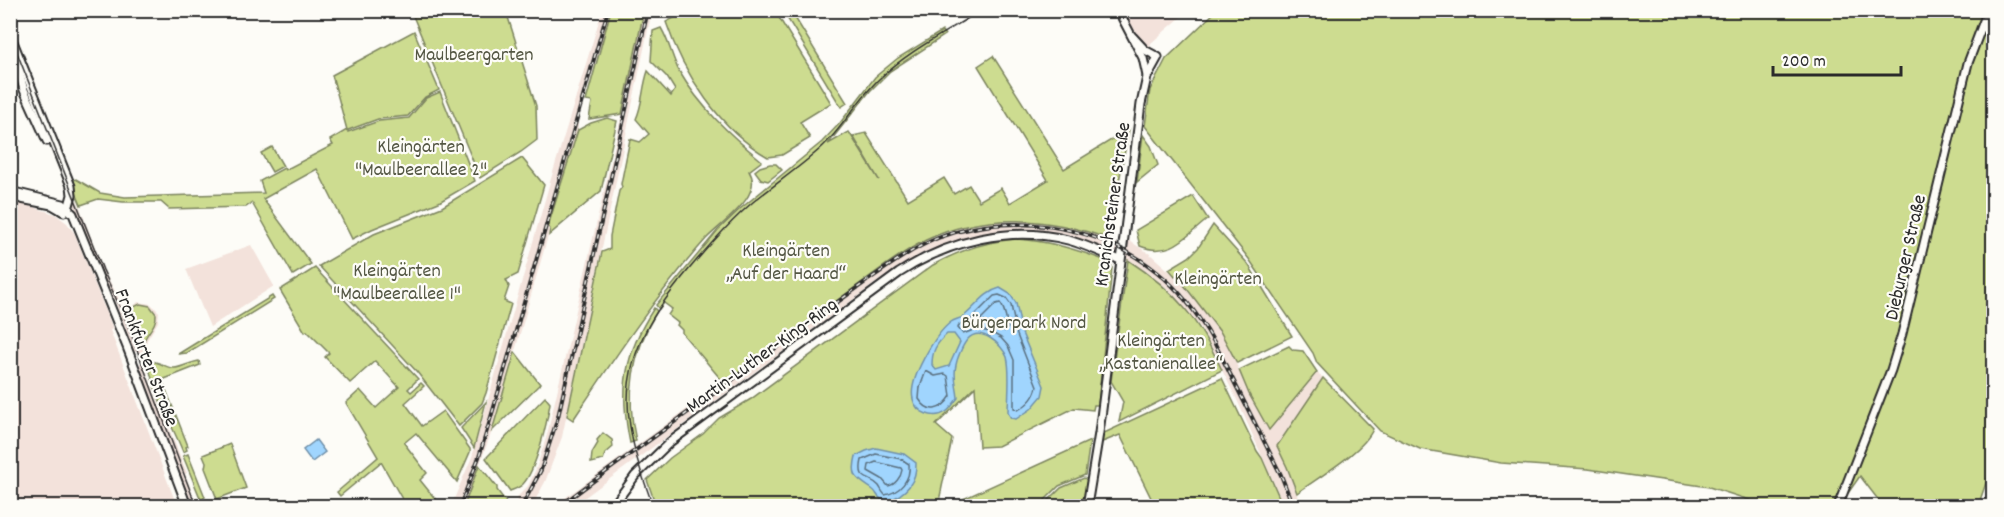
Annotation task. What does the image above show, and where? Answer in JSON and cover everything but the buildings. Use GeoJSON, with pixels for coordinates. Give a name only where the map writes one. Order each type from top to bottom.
{"type":"FeatureCollection","features":[{"type":"Feature","properties":{"kind":"main road"},"geometry":{"type":"LineString","coordinates":[[1118,10],[1143,58],[1147,77]]}},
{"type":"Feature","properties":{"kind":"main road","name":"Dieburger Straße"},"geometry":{"type":"LineString","coordinates":[[1838,507],[1891,370],[1902,334],[1968,63],[1988,10]]}},
{"type":"Feature","properties":{"kind":"main road"},"geometry":{"type":"LineString","coordinates":[[10,34],[42,124]]}},
{"type":"Feature","properties":{"kind":"main road","name":"Kranichsteiner Straße"},"geometry":{"type":"LineString","coordinates":[[1087,507],[1099,434],[1141,104],[1147,77],[1158,57],[1144,50],[1133,37]]}},
{"type":"Feature","properties":{"kind":"main road"},"geometry":{"type":"LineString","coordinates":[[10,48],[24,90],[71,186],[72,195],[65,208]]}},
{"type":"Feature","properties":{"kind":"main road"},"geometry":{"type":"LineString","coordinates":[[1143,58],[1153,66]]}},
{"type":"Feature","properties":{"kind":"main road","name":"Frankfurter Straße"},"geometry":{"type":"LineString","coordinates":[[10,193],[35,203],[65,208],[76,221],[127,347],[187,507]]}},
{"type":"Feature","properties":{"kind":"main road","name":"Martin-Luther-King-Ring"},"geometry":{"type":"LineString","coordinates":[[613,507],[635,476],[670,442],[899,273],[930,255],[970,241],[994,236],[1027,234],[1066,240],[1120,260]]}},
{"type":"Feature","properties":{"kind":"shaded area"},"geometry":{"type":"Polygon","coordinates":[[[602,11],[611,11],[578,120],[578,130],[548,226],[550,229],[492,431],[464,506],[451,506],[472,457],[550,182],[602,11]]]}},
{"type":"Feature","properties":{"kind":"shaded area"},"geometry":{"type":"Polygon","coordinates":[[[644,11],[652,11],[562,437],[545,482],[532,506],[516,506],[519,504],[517,497],[528,486],[536,469],[547,435],[644,11]]]}},
{"type":"Feature","properties":{"kind":"shaded area"},"geometry":{"type":"Polygon","coordinates":[[[1123,11],[1188,11],[1151,43],[1150,47],[1138,37],[1123,11]]]}},
{"type":"Feature","properties":{"kind":"shaded area"},"geometry":{"type":"Polygon","coordinates":[[[11,200],[55,214],[67,223],[75,234],[113,329],[110,330],[177,506],[11,506],[11,200]]]}},
{"type":"Feature","properties":{"kind":"shaded area"},"geometry":{"type":"Polygon","coordinates":[[[77,200],[103,269],[125,314],[138,302],[151,304],[159,312],[158,322],[147,340],[143,354],[134,351],[73,202],[77,200]]]}},
{"type":"Feature","properties":{"kind":"shaded area"},"geometry":{"type":"Polygon","coordinates":[[[989,222],[1041,222],[1099,235],[1118,244],[1117,255],[1076,238],[1014,230],[968,237],[919,255],[877,282],[573,506],[554,506],[888,263],[926,240],[959,228],[989,222]]]}},
{"type":"Feature","properties":{"kind":"shaded area"},"geometry":{"type":"Polygon","coordinates":[[[1128,240],[1150,254],[1175,276],[1178,273],[1187,281],[1184,285],[1229,345],[1243,381],[1269,430],[1317,372],[1323,378],[1277,446],[1301,506],[1284,506],[1238,402],[1201,328],[1169,290],[1147,272],[1125,259],[1128,240]]]}},
{"type":"Feature","properties":{"kind":"shaded area"},"geometry":{"type":"Polygon","coordinates":[[[251,245],[274,286],[210,327],[186,269],[251,245]]]}},
{"type":"Feature","properties":{"kind":"shaded area"},"geometry":{"type":"Polygon","coordinates":[[[144,362],[187,473],[185,474],[197,506],[193,506],[181,476],[179,476],[145,384],[140,369],[140,363],[144,362]]]}},
{"type":"Feature","properties":{"kind":"green space"},"geometry":{"type":"Polygon","coordinates":[[[611,10],[644,11],[622,114],[589,119],[592,102],[586,101],[611,10]]]}},
{"type":"Feature","properties":{"kind":"green space"},"geometry":{"type":"Polygon","coordinates":[[[689,10],[775,11],[831,103],[800,122],[810,138],[782,155],[768,157],[734,132],[705,98],[682,61],[673,41],[666,22],[689,10]]]}},
{"type":"Feature","properties":{"kind":"green space"},"geometry":{"type":"Polygon","coordinates":[[[1968,10],[1985,16],[1988,11],[1993,11],[1994,460],[1978,506],[1883,506],[1860,476],[1839,506],[1768,506],[1709,487],[1588,469],[1501,463],[1420,449],[1380,431],[1317,363],[1313,353],[1249,259],[1145,126],[1150,90],[1166,59],[1216,11],[1968,10]]]}},
{"type":"Feature","properties":{"kind":"green space","name":"Maulbeergarten"},"geometry":{"type":"Polygon","coordinates":[[[411,11],[506,11],[536,106],[537,140],[480,178],[411,11]]]}},
{"type":"Feature","properties":{"kind":"green space"},"geometry":{"type":"Polygon","coordinates":[[[783,11],[791,11],[847,103],[841,107],[783,11]]]}},
{"type":"Feature","properties":{"kind":"green space","name":"Kleingärten „Auf der Haard“"},"geometry":{"type":"Polygon","coordinates":[[[661,28],[679,71],[696,97],[727,131],[762,161],[749,171],[752,180],[751,190],[746,199],[706,239],[670,282],[620,350],[573,420],[567,416],[602,252],[610,249],[610,236],[619,191],[622,187],[630,139],[640,142],[649,134],[636,119],[648,71],[671,96],[675,90],[667,77],[651,61],[653,31],[661,28]]]}},
{"type":"Feature","properties":{"kind":"green space","name":"Kleingärten \"Maulbeerallee 2\""},"geometry":{"type":"Polygon","coordinates":[[[414,31],[439,90],[425,97],[408,116],[378,119],[348,130],[348,132],[379,121],[409,118],[426,98],[440,92],[475,181],[439,202],[352,239],[317,169],[263,199],[311,264],[293,275],[252,203],[246,207],[169,209],[161,202],[123,202],[98,199],[81,205],[71,181],[76,179],[100,193],[125,197],[264,193],[260,181],[333,145],[330,140],[347,130],[332,75],[414,31]]]}},
{"type":"Feature","properties":{"kind":"green space"},"geometry":{"type":"Polygon","coordinates":[[[942,31],[945,35],[890,71],[870,91],[828,144],[849,132],[879,180],[853,136],[866,133],[908,200],[944,178],[954,194],[969,185],[979,201],[1001,188],[1010,203],[1048,180],[978,66],[993,56],[1064,169],[1129,129],[1110,229],[1104,227],[1109,239],[1064,226],[1040,222],[994,222],[948,231],[926,240],[892,260],[724,383],[682,333],[678,323],[668,315],[672,309],[664,303],[659,309],[656,305],[718,230],[740,209],[822,142],[840,123],[875,77],[898,58],[942,31]]]}},
{"type":"Feature","properties":{"kind":"green space"},"geometry":{"type":"Polygon","coordinates":[[[607,118],[617,121],[601,191],[549,235],[548,226],[578,130],[607,118]]]}},
{"type":"Feature","properties":{"kind":"green space"},"geometry":{"type":"Polygon","coordinates":[[[1143,135],[1151,146],[1158,165],[1137,182],[1143,135]]]}},
{"type":"Feature","properties":{"kind":"green space"},"geometry":{"type":"Polygon","coordinates":[[[272,147],[283,166],[272,172],[261,153],[272,147]]]}},
{"type":"Feature","properties":{"kind":"green space","name":"Kleingärten \"Maulbeerallee 1\""},"geometry":{"type":"Polygon","coordinates":[[[522,158],[544,185],[518,274],[506,280],[509,286],[504,301],[511,304],[486,393],[482,403],[459,426],[417,372],[319,266],[374,234],[442,207],[522,158]]]}},
{"type":"Feature","properties":{"kind":"green space"},"geometry":{"type":"Polygon","coordinates":[[[770,164],[776,164],[782,170],[768,181],[761,179],[755,171],[770,164]]]}},
{"type":"Feature","properties":{"kind":"green space"},"geometry":{"type":"Polygon","coordinates":[[[1193,196],[1208,219],[1177,244],[1160,249],[1140,246],[1136,230],[1193,196]]]}},
{"type":"Feature","properties":{"kind":"green space","name":"Kleingärten"},"geometry":{"type":"Polygon","coordinates":[[[1213,225],[1248,264],[1292,336],[1237,363],[1221,333],[1184,285],[1187,281],[1179,273],[1175,276],[1169,269],[1189,257],[1198,248],[1213,225]]]}},
{"type":"Feature","properties":{"kind":"green space","name":"Bürgerpark Nord"},"geometry":{"type":"Polygon","coordinates":[[[1017,239],[1065,247],[1111,263],[1098,405],[1094,405],[1093,410],[1074,408],[998,446],[979,447],[975,387],[936,425],[952,439],[938,506],[656,506],[647,480],[719,418],[751,399],[933,265],[974,247],[1017,239]]]}},
{"type":"Feature","properties":{"kind":"green space","name":"Kleingärten „Kastanienallee“"},"geometry":{"type":"Polygon","coordinates":[[[1128,260],[1173,295],[1204,336],[1222,370],[1119,422],[1123,402],[1111,381],[1128,260]]]}},
{"type":"Feature","properties":{"kind":"green space"},"geometry":{"type":"Polygon","coordinates":[[[315,268],[418,379],[408,389],[411,392],[421,383],[424,386],[405,403],[422,426],[443,411],[470,449],[457,482],[416,433],[404,443],[427,473],[420,480],[441,506],[406,506],[381,462],[340,496],[337,492],[378,457],[346,403],[360,390],[376,408],[399,387],[375,361],[350,383],[325,357],[329,353],[307,331],[305,332],[280,290],[315,268]]]}},
{"type":"Feature","properties":{"kind":"green space"},"geometry":{"type":"Polygon","coordinates":[[[272,296],[274,299],[187,353],[178,354],[272,296]]]}},
{"type":"Feature","properties":{"kind":"green space"},"geometry":{"type":"Polygon","coordinates":[[[140,304],[150,306],[156,314],[155,323],[143,344],[141,338],[138,339],[128,314],[140,304]]]}},
{"type":"Feature","properties":{"kind":"green space"},"geometry":{"type":"Polygon","coordinates":[[[654,308],[657,311],[648,326],[636,358],[633,374],[631,407],[636,441],[630,443],[625,406],[627,373],[636,341],[654,308]]]}},
{"type":"Feature","properties":{"kind":"green space"},"geometry":{"type":"Polygon","coordinates":[[[1289,346],[1293,350],[1303,351],[1317,372],[1269,430],[1239,370],[1289,346]]]}},
{"type":"Feature","properties":{"kind":"green space"},"geometry":{"type":"Polygon","coordinates":[[[515,352],[540,384],[492,431],[515,352]]]}},
{"type":"Feature","properties":{"kind":"green space"},"geometry":{"type":"Polygon","coordinates":[[[148,361],[175,368],[199,361],[200,365],[162,380],[188,446],[183,452],[158,396],[148,361]]]}},
{"type":"Feature","properties":{"kind":"green space"},"geometry":{"type":"Polygon","coordinates":[[[1222,378],[1283,506],[1151,506],[1154,504],[1120,435],[1100,443],[1102,434],[1222,378]]]}},
{"type":"Feature","properties":{"kind":"green space"},"geometry":{"type":"Polygon","coordinates":[[[1323,378],[1373,429],[1350,455],[1297,493],[1277,446],[1323,378]]]}},
{"type":"Feature","properties":{"kind":"green space"},"geometry":{"type":"Polygon","coordinates":[[[545,397],[550,403],[544,434],[532,468],[523,484],[510,491],[486,458],[545,397]]]}},
{"type":"Feature","properties":{"kind":"green space"},"geometry":{"type":"Polygon","coordinates":[[[486,402],[474,448],[461,428],[486,402]]]}},
{"type":"Feature","properties":{"kind":"green space"},"geometry":{"type":"Polygon","coordinates":[[[603,433],[612,440],[613,447],[605,454],[603,460],[591,463],[597,440],[603,433]]]}},
{"type":"Feature","properties":{"kind":"green space"},"geometry":{"type":"Polygon","coordinates":[[[1090,441],[1085,475],[1059,486],[1039,506],[948,506],[1090,441]]]}},
{"type":"Feature","properties":{"kind":"green space"},"geometry":{"type":"Polygon","coordinates":[[[230,444],[246,488],[217,499],[205,468],[206,462],[203,455],[230,444]]]}},
{"type":"Feature","properties":{"kind":"green space"},"geometry":{"type":"Polygon","coordinates":[[[188,454],[205,497],[201,500],[183,456],[188,454]]]}},
{"type":"Feature","properties":{"kind":"green space"},"geometry":{"type":"Polygon","coordinates":[[[479,465],[497,487],[509,506],[464,506],[479,465]]]}},
{"type":"Feature","properties":{"kind":"green space"},"geometry":{"type":"Polygon","coordinates":[[[1084,478],[1087,480],[1083,506],[1043,506],[1061,488],[1084,478]]]}},
{"type":"Feature","properties":{"kind":"water"},"geometry":{"type":"Polygon","coordinates":[[[1000,288],[1010,294],[1016,303],[1022,333],[1044,386],[1042,396],[1031,409],[1016,419],[1011,418],[1008,413],[1007,357],[996,342],[978,334],[967,340],[957,359],[955,374],[958,398],[946,412],[936,415],[926,414],[918,408],[913,399],[915,381],[924,358],[938,336],[951,322],[964,316],[994,290],[1000,288]],[[947,334],[935,348],[932,365],[936,370],[949,366],[960,342],[954,334],[947,334]]]}},
{"type":"Feature","properties":{"kind":"water"},"geometry":{"type":"Polygon","coordinates":[[[316,440],[325,452],[312,462],[303,450],[316,440]]]}},
{"type":"Feature","properties":{"kind":"water"},"geometry":{"type":"Polygon","coordinates":[[[876,448],[904,454],[916,463],[912,483],[904,492],[886,502],[856,476],[854,468],[856,456],[876,448]]]}},
{"type":"Feature","properties":{"kind":"tram line"},"geometry":{"type":"LineString","coordinates":[[653,506],[633,441],[628,401],[629,380],[640,342],[659,308],[723,230],[753,202],[821,148],[879,79],[915,51],[981,10]]}},
{"type":"Feature","properties":{"kind":"tram line"},"geometry":{"type":"LineString","coordinates":[[10,35],[103,270],[125,318],[196,506]]}},
{"type":"Feature","properties":{"kind":"railway"},"geometry":{"type":"LineString","coordinates":[[460,506],[479,457],[494,407],[608,10]]}},
{"type":"Feature","properties":{"kind":"railway"},"geometry":{"type":"LineString","coordinates":[[522,506],[541,470],[558,417],[648,10]]}},
{"type":"Feature","properties":{"kind":"railway"},"geometry":{"type":"LineString","coordinates":[[560,506],[849,294],[909,253],[928,242],[965,230],[994,225],[1023,224],[1080,233],[1108,243],[1134,256],[1174,287],[1196,313],[1214,342],[1281,475],[1293,506]]}}]}
